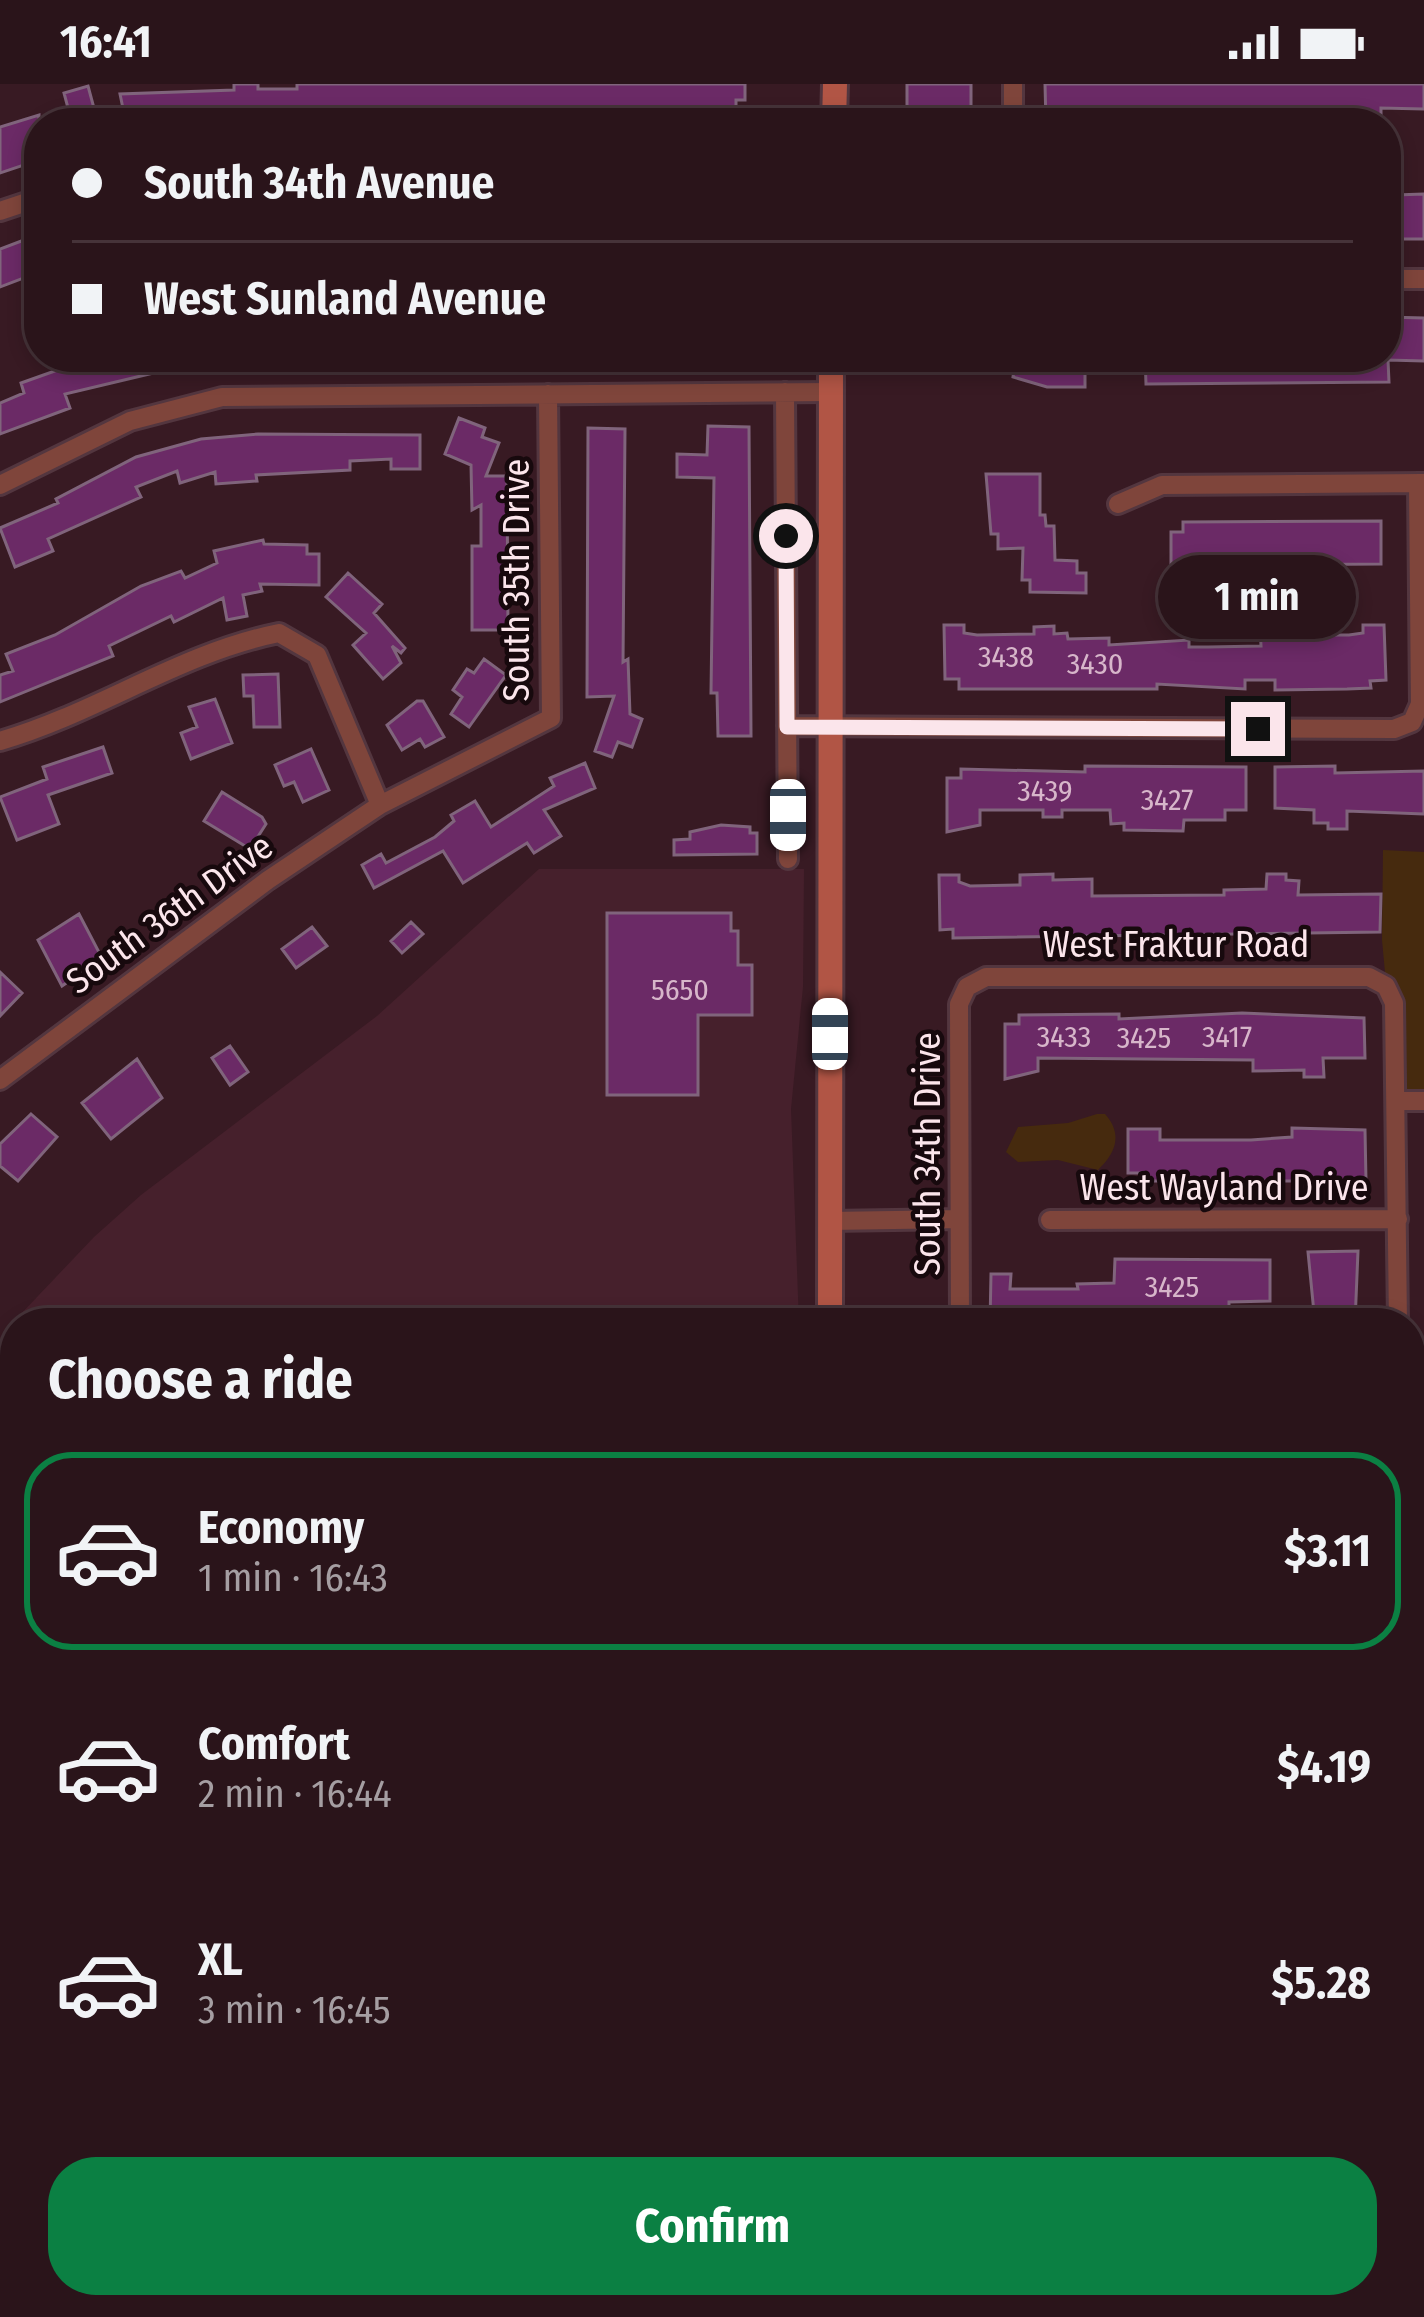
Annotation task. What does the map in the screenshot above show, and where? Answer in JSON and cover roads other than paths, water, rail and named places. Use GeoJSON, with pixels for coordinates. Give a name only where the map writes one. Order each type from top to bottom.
{"type":"FeatureCollection","features":[{"type":"Feature","properties":{"kind":"main road"},"geometry":{"type":"LineString","coordinates":[[830,1308],[831,372]]}},
{"type":"Feature","properties":{"kind":"street"},"geometry":{"type":"LineString","coordinates":[[785,392],[788,859]]}},
{"type":"Feature","properties":{"kind":"street"},"geometry":{"type":"LineString","coordinates":[[0,484],[130,422],[222,397],[830,392]]}},
{"type":"Feature","properties":{"kind":"street","name":"South 35th Drive"},"geometry":{"type":"LineString","coordinates":[[380,805],[551,718],[548,394]]}},
{"type":"Feature","properties":{"kind":"street"},"geometry":{"type":"LineString","coordinates":[[787,727],[1394,729],[1412,722],[1420,704],[1421,483],[1162,484],[1118,504]]}},
{"type":"Feature","properties":{"kind":"street"},"geometry":{"type":"LineString","coordinates":[[0,741],[50,727],[222,644],[279,633],[317,655],[380,805]]}},
{"type":"Feature","properties":{"kind":"street","name":"South 36th Drive"},"geometry":{"type":"LineString","coordinates":[[0,1080],[268,880],[380,805]]}},
{"type":"Feature","properties":{"kind":"street","name":"West Fraktur Road"},"geometry":{"type":"LineString","coordinates":[[967,987],[986,977],[1369,977],[1386,986],[1394,1003],[1397,1101]]}},
{"type":"Feature","properties":{"kind":"street","name":"South 34th Drive"},"geometry":{"type":"LineString","coordinates":[[960,1308],[959,1004],[967,987]]}},
{"type":"Feature","properties":{"kind":"street"},"geometry":{"type":"LineString","coordinates":[[1398,1308],[1397,1101],[1424,1101]]}},
{"type":"Feature","properties":{"kind":"street"},"geometry":{"type":"LineString","coordinates":[[829,1221],[959,1219]]}},
{"type":"Feature","properties":{"kind":"street","name":"West Wayland Drive"},"geometry":{"type":"LineString","coordinates":[[1050,1220],[1398,1219]]}}]}
